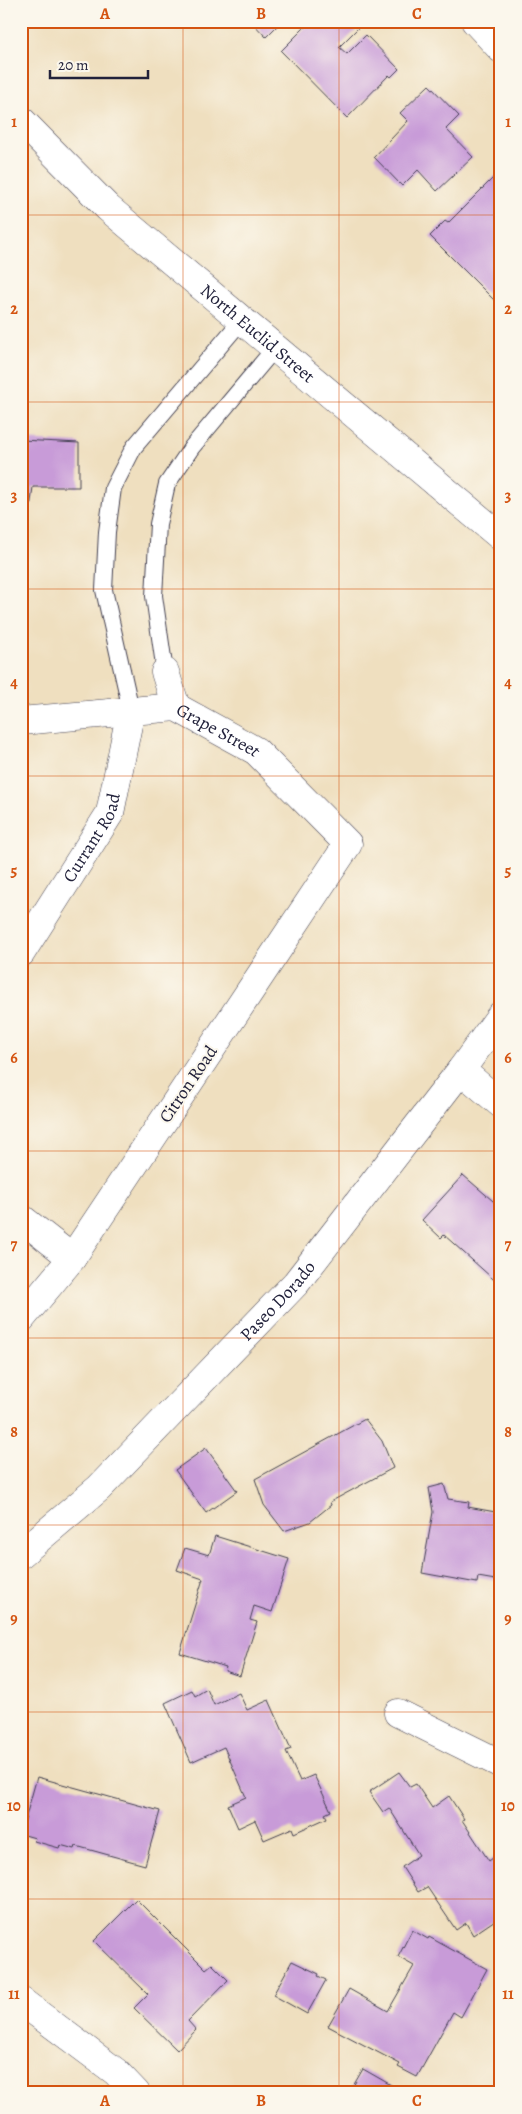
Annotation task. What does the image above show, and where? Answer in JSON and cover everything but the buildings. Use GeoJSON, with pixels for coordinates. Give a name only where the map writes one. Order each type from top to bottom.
{"type":"FeatureCollection","features":[{"type":"Feature","properties":{"kind":"street"},"geometry":{"type":"LineString","coordinates":[[475,21],[501,49]]}},
{"type":"Feature","properties":{"kind":"street","name":"North Euclid Street"},"geometry":{"type":"LineString","coordinates":[[21,120],[108,208],[241,322],[501,537]]}},
{"type":"Feature","properties":{"kind":"street"},"geometry":{"type":"LineString","coordinates":[[165,672],[176,707]]}},
{"type":"Feature","properties":{"kind":"street","name":"Grape Street"},"geometry":{"type":"LineString","coordinates":[[21,721],[176,707],[256,751],[348,844]]}},
{"type":"Feature","properties":{"kind":"street","name":"Currant Road"},"geometry":{"type":"LineString","coordinates":[[21,953],[110,813],[131,710]]}},
{"type":"Feature","properties":{"kind":"street","name":"Citron Road"},"geometry":{"type":"LineString","coordinates":[[21,1319],[72,1258],[348,844]]}},
{"type":"Feature","properties":{"kind":"street","name":"Paseo Dorado"},"geometry":{"type":"LineString","coordinates":[[21,1554],[99,1488],[296,1282],[501,1015]]}},
{"type":"Feature","properties":{"kind":"street"},"geometry":{"type":"LineString","coordinates":[[460,1070],[501,1104]]}},
{"type":"Feature","properties":{"kind":"street"},"geometry":{"type":"LineString","coordinates":[[21,1218],[72,1258]]}},
{"type":"Feature","properties":{"kind":"street"},"geometry":{"type":"LineString","coordinates":[[398,1713],[501,1764]]}},
{"type":"Feature","properties":{"kind":"street"},"geometry":{"type":"LineString","coordinates":[[21,2001],[116,2072],[136,2093]]}},
{"type":"Feature","properties":{"kind":"lane"},"geometry":{"type":"LineString","coordinates":[[131,710],[104,590],[107,532],[113,488],[134,447],[241,322]]}},
{"type":"Feature","properties":{"kind":"lane"},"geometry":{"type":"LineString","coordinates":[[165,672],[154,596],[158,524],[167,484],[192,447],[274,348]]}}]}
